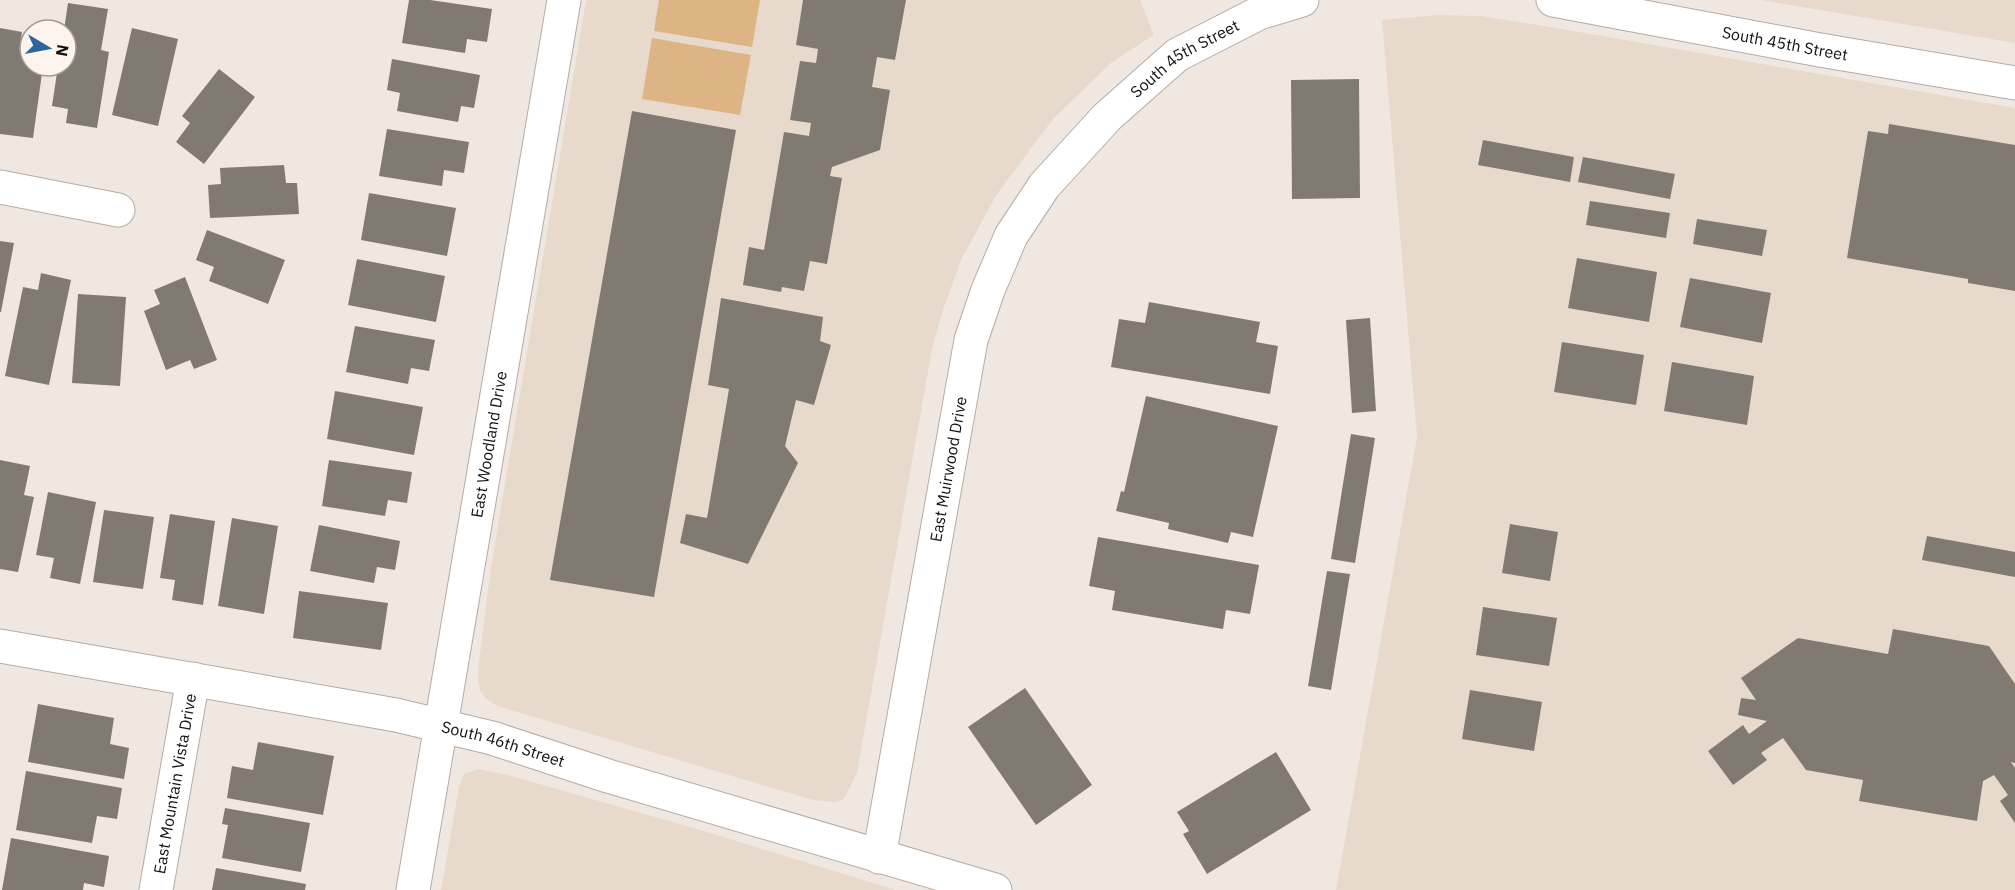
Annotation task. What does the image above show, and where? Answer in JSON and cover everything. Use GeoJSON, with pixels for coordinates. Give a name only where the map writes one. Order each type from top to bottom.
{"type":"FeatureCollection","features":[{"type":"Feature","properties":{"kind":"street","name":"East Woodland Drive"},"geometry":{"type":"LineString","coordinates":[[413,890],[564,0]]}},
{"type":"Feature","properties":{"kind":"street","name":"South 45th Street"},"geometry":{"type":"LineString","coordinates":[[1107,117],[1178,55],[1259,13],[1302,0]]}},
{"type":"Feature","properties":{"kind":"street","name":"South 45th Street"},"geometry":{"type":"LineString","coordinates":[[1554,0],[1831,52],[2015,83]]}},
{"type":"Feature","properties":{"kind":"street","name":"East Muirwood Drive"},"geometry":{"type":"LineString","coordinates":[[879,857],[971,340],[988,290],[1011,236],[1044,186],[1107,117]]}},
{"type":"Feature","properties":{"kind":"street"},"geometry":{"type":"LineString","coordinates":[[0,187],[118,210]]}},
{"type":"Feature","properties":{"kind":"street","name":"South 46th Street"},"geometry":{"type":"LineString","coordinates":[[0,646],[396,715],[492,738],[608,776],[995,890]]}},
{"type":"Feature","properties":{"kind":"street","name":"East Mountain Vista Drive"},"geometry":{"type":"LineString","coordinates":[[156,890],[193,679]]}},
{"type":"Feature","properties":{"kind":"shaded area"},"geometry":{"type":"Polygon","coordinates":[[[586,0],[1140,0],[1154,35],[1112,62],[1053,119],[997,194],[961,260],[932,349],[857,773],[844,799],[835,802],[813,800],[504,708],[490,702],[481,693],[478,681],[479,662],[491,567],[586,0]]]}},
{"type":"Feature","properties":{"kind":"shaded area"},"geometry":{"type":"Polygon","coordinates":[[[659,0],[760,0],[752,47],[654,31],[659,0]]]}},
{"type":"Feature","properties":{"kind":"shaded area"},"geometry":{"type":"Polygon","coordinates":[[[1761,0],[2015,0],[2015,43],[1761,0]]]}},
{"type":"Feature","properties":{"kind":"shaded area"},"geometry":{"type":"Polygon","coordinates":[[[1437,15],[1482,16],[2015,108],[2015,890],[1336,890],[1417,437],[1382,20],[1437,15]]]}},
{"type":"Feature","properties":{"kind":"shaded area"},"geometry":{"type":"Polygon","coordinates":[[[652,38],[751,55],[740,115],[642,99],[652,38]]]}},
{"type":"Feature","properties":{"kind":"shaded area"},"geometry":{"type":"Polygon","coordinates":[[[478,769],[508,775],[694,828],[896,890],[441,890],[459,787],[464,774],[478,769]]]}},
{"type":"Feature","properties":{"kind":"building"},"geometry":{"type":"Polygon","coordinates":[[[409,0],[430,0],[492,9],[487,42],[467,39],[465,53],[402,43],[409,0]]]}},
{"type":"Feature","properties":{"kind":"building"},"geometry":{"type":"Polygon","coordinates":[[[803,0],[906,0],[895,60],[877,57],[872,87],[890,90],[880,150],[832,167],[830,176],[842,178],[827,264],[810,261],[804,291],[782,287],[781,292],[743,285],[749,247],[764,250],[784,132],[809,136],[811,123],[790,120],[800,61],[816,63],[818,49],[796,45],[803,0]]]}},
{"type":"Feature","properties":{"kind":"building"},"geometry":{"type":"Polygon","coordinates":[[[68,3],[108,9],[101,50],[109,52],[97,128],[66,123],[68,109],[52,106],[56,78],[78,78],[78,18],[66,18],[68,3]]]}},
{"type":"Feature","properties":{"kind":"building"},"geometry":{"type":"Polygon","coordinates":[[[0,28],[18,31],[18,78],[41,78],[33,138],[0,134],[0,28]]]}},
{"type":"Feature","properties":{"kind":"building"},"geometry":{"type":"Polygon","coordinates":[[[132,28],[178,39],[158,126],[112,115],[132,28]]]}},
{"type":"Feature","properties":{"kind":"building"},"geometry":{"type":"Polygon","coordinates":[[[392,59],[480,75],[474,108],[461,106],[458,122],[397,111],[400,93],[387,90],[392,59]]]}},
{"type":"Feature","properties":{"kind":"building"},"geometry":{"type":"Polygon","coordinates":[[[219,69],[255,97],[204,164],[176,142],[190,123],[182,116],[219,69]]]}},
{"type":"Feature","properties":{"kind":"building"},"geometry":{"type":"Polygon","coordinates":[[[1359,79],[1360,198],[1292,199],[1291,80],[1359,79]]]}},
{"type":"Feature","properties":{"kind":"building"},"geometry":{"type":"Polygon","coordinates":[[[632,111],[736,130],[654,597],[550,580],[632,111]]]}},
{"type":"Feature","properties":{"kind":"building"},"geometry":{"type":"Polygon","coordinates":[[[1889,124],[2015,145],[2015,291],[1968,283],[1968,279],[1847,258],[1868,131],[1888,134],[1889,124]]]}},
{"type":"Feature","properties":{"kind":"building"},"geometry":{"type":"Polygon","coordinates":[[[387,129],[469,142],[464,173],[444,170],[442,186],[379,176],[387,129]]]}},
{"type":"Feature","properties":{"kind":"building"},"geometry":{"type":"Polygon","coordinates":[[[1483,140],[1574,157],[1570,182],[1478,165],[1483,140]]]}},
{"type":"Feature","properties":{"kind":"building"},"geometry":{"type":"Polygon","coordinates":[[[1583,157],[1675,174],[1670,199],[1578,182],[1583,157]]]}},
{"type":"Feature","properties":{"kind":"building"},"geometry":{"type":"Polygon","coordinates":[[[284,165],[286,183],[297,183],[299,214],[210,218],[208,185],[221,184],[220,168],[284,165]]]}},
{"type":"Feature","properties":{"kind":"building"},"geometry":{"type":"Polygon","coordinates":[[[369,193],[456,208],[447,256],[361,240],[369,193]]]}},
{"type":"Feature","properties":{"kind":"building"},"geometry":{"type":"Polygon","coordinates":[[[1590,201],[1670,213],[1666,238],[1586,225],[1590,201]]]}},
{"type":"Feature","properties":{"kind":"building"},"geometry":{"type":"Polygon","coordinates":[[[1697,219],[1767,230],[1762,256],[1693,244],[1697,219]]]}},
{"type":"Feature","properties":{"kind":"building"},"geometry":{"type":"Polygon","coordinates":[[[207,230],[285,260],[268,304],[209,281],[214,267],[196,260],[207,230]]]}},
{"type":"Feature","properties":{"kind":"building"},"geometry":{"type":"Polygon","coordinates":[[[0,241],[14,243],[1,312],[0,312],[0,241]]]}},
{"type":"Feature","properties":{"kind":"building"},"geometry":{"type":"Polygon","coordinates":[[[1577,258],[1657,272],[1649,322],[1568,308],[1577,258]]]}},
{"type":"Feature","properties":{"kind":"building"},"geometry":{"type":"Polygon","coordinates":[[[357,259],[445,276],[436,322],[348,305],[357,259]]]}},
{"type":"Feature","properties":{"kind":"building"},"geometry":{"type":"Polygon","coordinates":[[[41,273],[71,280],[49,385],[5,376],[23,287],[38,290],[41,273]]]}},
{"type":"Feature","properties":{"kind":"building"},"geometry":{"type":"Polygon","coordinates":[[[185,277],[217,360],[194,369],[190,360],[166,370],[144,311],[160,304],[154,290],[185,277]]]}},
{"type":"Feature","properties":{"kind":"building"},"geometry":{"type":"Polygon","coordinates":[[[1690,278],[1771,293],[1762,343],[1680,327],[1690,278]]]}},
{"type":"Feature","properties":{"kind":"building"},"geometry":{"type":"Polygon","coordinates":[[[78,294],[126,297],[120,386],[72,383],[78,294]]]}},
{"type":"Feature","properties":{"kind":"building"},"geometry":{"type":"Polygon","coordinates":[[[721,298],[823,317],[820,341],[831,345],[814,405],[796,400],[785,446],[798,463],[748,564],[680,543],[686,514],[707,518],[729,389],[708,385],[721,298]]]}},
{"type":"Feature","properties":{"kind":"building"},"geometry":{"type":"Polygon","coordinates":[[[1149,302],[1260,322],[1256,342],[1278,346],[1270,394],[1111,367],[1119,319],[1145,323],[1149,302]]]}},
{"type":"Feature","properties":{"kind":"building"},"geometry":{"type":"Polygon","coordinates":[[[1370,318],[1376,411],[1352,413],[1346,320],[1370,318]]]}},
{"type":"Feature","properties":{"kind":"building"},"geometry":{"type":"Polygon","coordinates":[[[355,326],[435,340],[429,371],[411,368],[408,384],[346,372],[355,326]]]}},
{"type":"Feature","properties":{"kind":"building"},"geometry":{"type":"Polygon","coordinates":[[[1562,342],[1644,355],[1636,405],[1554,392],[1562,342]]]}},
{"type":"Feature","properties":{"kind":"building"},"geometry":{"type":"Polygon","coordinates":[[[1672,362],[1754,376],[1747,425],[1664,411],[1672,362]]]}},
{"type":"Feature","properties":{"kind":"building"},"geometry":{"type":"Polygon","coordinates":[[[335,391],[423,407],[414,455],[327,439],[335,391]]]}},
{"type":"Feature","properties":{"kind":"building"},"geometry":{"type":"Polygon","coordinates":[[[1146,396],[1278,426],[1253,537],[1231,532],[1228,543],[1168,529],[1169,523],[1116,511],[1121,491],[1124,492],[1146,396]]]}},
{"type":"Feature","properties":{"kind":"building"},"geometry":{"type":"Polygon","coordinates":[[[1351,434],[1375,438],[1355,563],[1331,559],[1351,434]]]}},
{"type":"Feature","properties":{"kind":"building"},"geometry":{"type":"Polygon","coordinates":[[[0,460],[30,466],[24,495],[34,497],[18,572],[0,569],[0,460]]]}},
{"type":"Feature","properties":{"kind":"building"},"geometry":{"type":"Polygon","coordinates":[[[329,460],[412,472],[407,503],[388,500],[385,516],[322,506],[329,460]]]}},
{"type":"Feature","properties":{"kind":"building"},"geometry":{"type":"Polygon","coordinates":[[[48,492],[96,502],[80,584],[50,578],[54,558],[36,555],[48,492]]]}},
{"type":"Feature","properties":{"kind":"building"},"geometry":{"type":"Polygon","coordinates":[[[104,510],[154,517],[143,589],[93,582],[104,510]]]}},
{"type":"Feature","properties":{"kind":"building"},"geometry":{"type":"Polygon","coordinates":[[[170,514],[215,521],[203,605],[172,600],[175,580],[160,578],[170,514]]]}},
{"type":"Feature","properties":{"kind":"building"},"geometry":{"type":"Polygon","coordinates":[[[232,518],[278,526],[264,614],[218,606],[232,518]]]}},
{"type":"Feature","properties":{"kind":"building"},"geometry":{"type":"Polygon","coordinates":[[[1510,524],[1558,532],[1550,581],[1502,573],[1510,524]]]}},
{"type":"Feature","properties":{"kind":"building"},"geometry":{"type":"Polygon","coordinates":[[[319,525],[400,541],[395,570],[377,567],[374,583],[310,571],[319,525]]]}},
{"type":"Feature","properties":{"kind":"building"},"geometry":{"type":"Polygon","coordinates":[[[1927,536],[2015,552],[2015,577],[1922,560],[1927,536]]]}},
{"type":"Feature","properties":{"kind":"building"},"geometry":{"type":"Polygon","coordinates":[[[1098,537],[1259,565],[1250,614],[1226,610],[1223,629],[1112,610],[1115,591],[1089,586],[1098,537]]]}},
{"type":"Feature","properties":{"kind":"building"},"geometry":{"type":"Polygon","coordinates":[[[1327,571],[1350,574],[1331,690],[1308,686],[1327,571]]]}},
{"type":"Feature","properties":{"kind":"building"},"geometry":{"type":"Polygon","coordinates":[[[299,591],[388,603],[381,650],[293,638],[299,591]]]}},
{"type":"Feature","properties":{"kind":"building"},"geometry":{"type":"Polygon","coordinates":[[[1483,607],[1557,618],[1549,666],[1476,655],[1483,607]]]}},
{"type":"Feature","properties":{"kind":"building"},"geometry":{"type":"Polygon","coordinates":[[[1893,629],[1989,646],[2015,684],[2015,763],[2011,762],[2015,768],[2015,823],[2000,801],[2008,795],[1994,775],[1983,781],[1977,821],[1859,801],[1863,780],[1806,770],[1783,738],[1761,753],[1767,760],[1733,785],[1708,751],[1743,725],[1749,734],[1767,721],[1738,715],[1741,698],[1756,700],[1741,678],[1798,638],[1888,654],[1893,629]]]}},
{"type":"Feature","properties":{"kind":"building"},"geometry":{"type":"Polygon","coordinates":[[[1025,688],[1092,785],[1036,825],[968,727],[1025,688]]]}},
{"type":"Feature","properties":{"kind":"building"},"geometry":{"type":"Polygon","coordinates":[[[1470,690],[1542,702],[1534,751],[1462,739],[1470,690]]]}},
{"type":"Feature","properties":{"kind":"building"},"geometry":{"type":"Polygon","coordinates":[[[38,704],[114,718],[110,744],[129,748],[124,779],[28,762],[38,704]]]}},
{"type":"Feature","properties":{"kind":"building"},"geometry":{"type":"Polygon","coordinates":[[[258,742],[334,756],[323,815],[227,798],[232,766],[253,770],[258,742]]]}},
{"type":"Feature","properties":{"kind":"building"},"geometry":{"type":"Polygon","coordinates":[[[1276,752],[1311,810],[1207,874],[1183,834],[1189,831],[1177,812],[1276,752]]]}},
{"type":"Feature","properties":{"kind":"building"},"geometry":{"type":"Polygon","coordinates":[[[26,771],[122,788],[117,819],[97,816],[92,843],[16,830],[26,771]]]}},
{"type":"Feature","properties":{"kind":"building"},"geometry":{"type":"Polygon","coordinates":[[[225,808],[310,823],[301,872],[222,858],[228,825],[222,824],[225,808]]]}},
{"type":"Feature","properties":{"kind":"building"},"geometry":{"type":"Polygon","coordinates":[[[11,838],[109,856],[104,887],[84,883],[83,890],[2,890],[11,838]]]}},
{"type":"Feature","properties":{"kind":"building"},"geometry":{"type":"Polygon","coordinates":[[[216,868],[306,884],[305,890],[212,890],[216,868]]]}}]}
